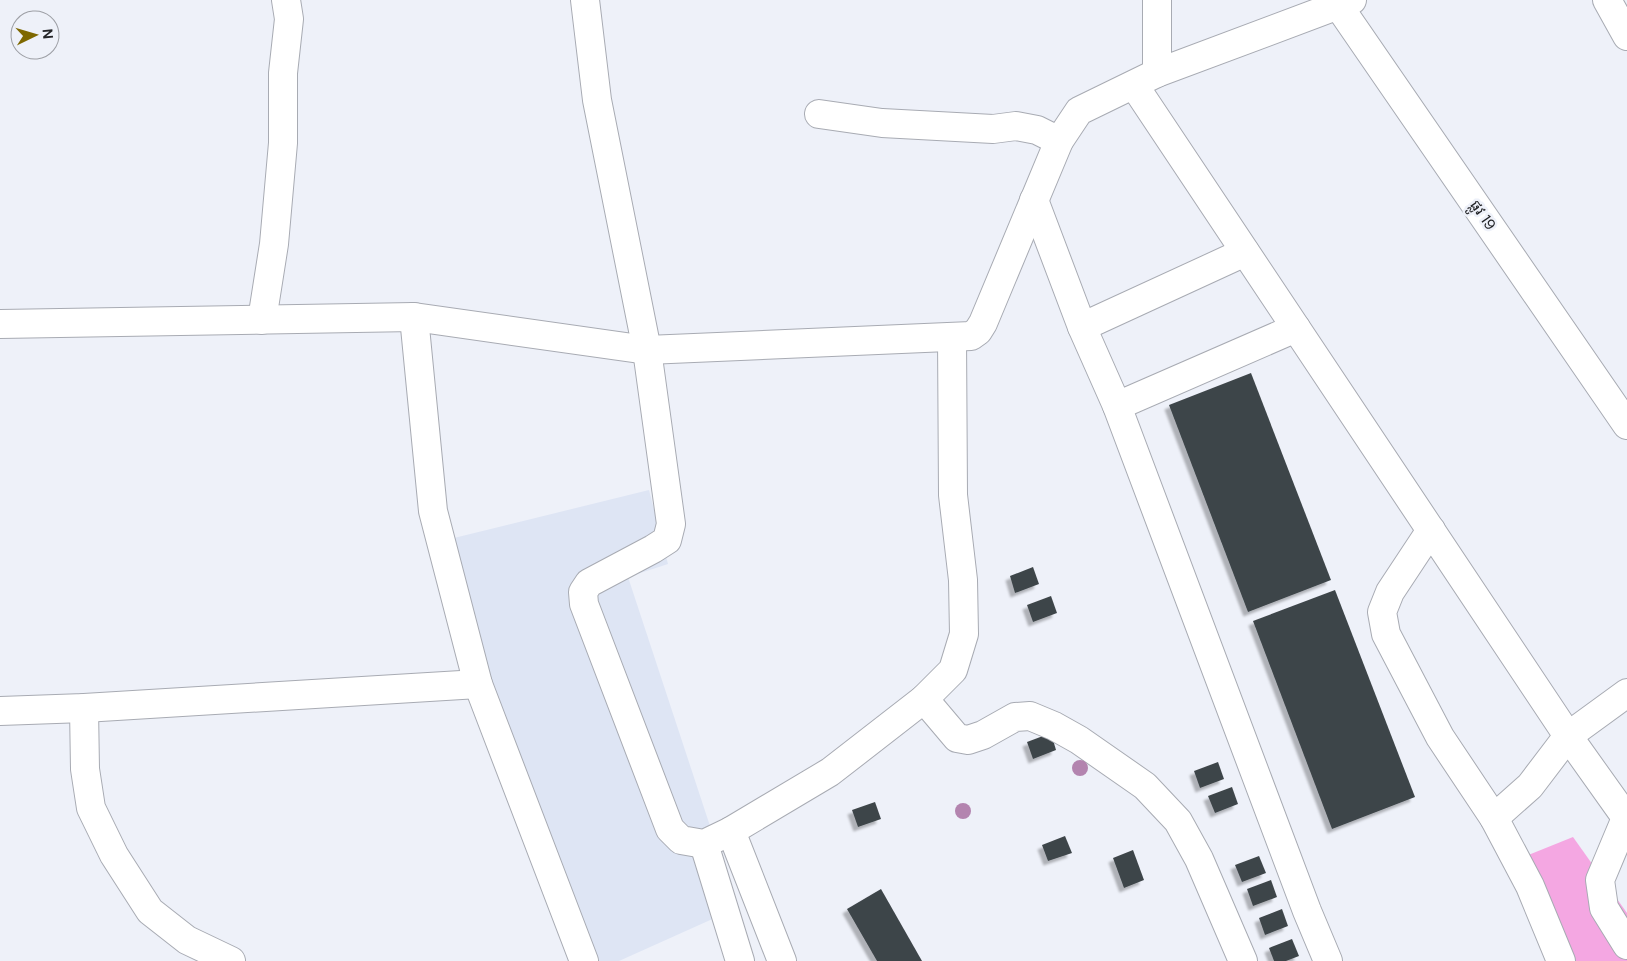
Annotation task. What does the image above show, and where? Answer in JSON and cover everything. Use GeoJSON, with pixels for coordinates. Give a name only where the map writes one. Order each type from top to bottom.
{"type":"FeatureCollection","features":[{"type":"Feature","properties":{"kind":"street"},"geometry":{"type":"LineString","coordinates":[[262,320],[274,244],[283,142],[283,73],[288,19],[286,0]]}},
{"type":"Feature","properties":{"kind":"street"},"geometry":{"type":"LineString","coordinates":[[585,0],[597,100],[647,350],[671,524],[666,540],[653,550],[589,583],[583,592],[584,604],[670,829],[681,840],[704,844],[731,831],[830,772],[924,699],[953,670],[964,634],[963,580],[953,495],[952,337]]}},
{"type":"Feature","properties":{"kind":"street"},"geometry":{"type":"LineString","coordinates":[[1157,0],[1146,79],[1245,252],[1568,736],[1627,819],[1600,880],[1604,908],[1627,945]]}},
{"type":"Feature","properties":{"kind":"street"},"geometry":{"type":"LineString","coordinates":[[1607,0],[1627,36]]}},
{"type":"Feature","properties":{"kind":"street"},"geometry":{"type":"LineString","coordinates":[[0,324],[414,317],[647,350],[970,336],[978,331],[983,323],[1059,140],[1079,111],[1146,79],[1345,3]]}},
{"type":"Feature","properties":{"kind":"street","name":"ផ្លូវ 19"},"geometry":{"type":"LineString","coordinates":[[1345,3],[1627,425]]}},
{"type":"Feature","properties":{"kind":"street"},"geometry":{"type":"LineString","coordinates":[[819,114],[882,123],[992,130],[1016,126],[1036,130],[1059,140]]}},
{"type":"Feature","properties":{"kind":"street"},"geometry":{"type":"LineString","coordinates":[[1034,200],[1082,327],[1118,406],[1307,911],[1328,961]]}},
{"type":"Feature","properties":{"kind":"street"},"geometry":{"type":"LineString","coordinates":[[1082,327],[1245,252]]}},
{"type":"Feature","properties":{"kind":"street"},"geometry":{"type":"LineString","coordinates":[[414,317],[433,512],[478,684],[584,961]]}},
{"type":"Feature","properties":{"kind":"street"},"geometry":{"type":"LineString","coordinates":[[1118,406],[1296,328]]}},
{"type":"Feature","properties":{"kind":"street"},"geometry":{"type":"LineString","coordinates":[[1431,530],[1390,592],[1382,612],[1386,634],[1440,737],[1494,818],[1530,886],[1561,961]]}},
{"type":"Feature","properties":{"kind":"street"},"geometry":{"type":"LineString","coordinates":[[0,711],[84,708],[478,684]]}},
{"type":"Feature","properties":{"kind":"street"},"geometry":{"type":"LineString","coordinates":[[1494,818],[1530,786],[1568,736],[1627,693]]}},
{"type":"Feature","properties":{"kind":"street"},"geometry":{"type":"LineString","coordinates":[[924,699],[956,738],[968,740],[983,735],[1015,717],[1030,716],[1054,726],[1079,740],[1145,786],[1178,821],[1199,860],[1243,961]]}},
{"type":"Feature","properties":{"kind":"street"},"geometry":{"type":"LineString","coordinates":[[84,708],[85,769],[91,808],[114,855],[150,911],[187,940],[231,961]]}},
{"type":"Feature","properties":{"kind":"street"},"geometry":{"type":"LineString","coordinates":[[731,831],[782,961]]}},
{"type":"Feature","properties":{"kind":"street"},"geometry":{"type":"LineString","coordinates":[[704,844],[740,961]]}},
{"type":"Feature","properties":{"kind":"shaded area"},"geometry":{"type":"Polygon","coordinates":[[[649,490],[668,564],[628,577],[737,908],[619,961],[599,961],[488,688],[454,538],[649,490]]]}},
{"type":"Feature","properties":{"kind":"shaded area"},"geometry":{"type":"Polygon","coordinates":[[[1573,837],[1627,913],[1627,961],[1560,961],[1516,860],[1573,837]]]}},
{"type":"Feature","properties":{"kind":"building"},"geometry":{"type":"Polygon","coordinates":[[[1251,373],[1331,580],[1248,612],[1169,405],[1251,373]]]}},
{"type":"Feature","properties":{"kind":"building"},"geometry":{"type":"Polygon","coordinates":[[[1033,567],[1039,584],[1015,593],[1010,576],[1033,567]]]}},
{"type":"Feature","properties":{"kind":"building"},"geometry":{"type":"Polygon","coordinates":[[[1335,590],[1415,797],[1332,829],[1253,621],[1335,590]]]}},
{"type":"Feature","properties":{"kind":"building"},"geometry":{"type":"Polygon","coordinates":[[[1051,596],[1057,613],[1033,622],[1027,605],[1051,596]]]}},
{"type":"Feature","properties":{"kind":"building"},"geometry":{"type":"Polygon","coordinates":[[[1051,733],[1056,750],[1033,759],[1027,742],[1051,733]]]}},
{"type":"Feature","properties":{"kind":"building"},"geometry":{"type":"Polygon","coordinates":[[[1218,762],[1224,779],[1200,788],[1194,771],[1218,762]]]}},
{"type":"Feature","properties":{"kind":"building"},"geometry":{"type":"Polygon","coordinates":[[[1232,787],[1238,804],[1215,813],[1208,796],[1232,787]]]}},
{"type":"Feature","properties":{"kind":"building"},"geometry":{"type":"Polygon","coordinates":[[[875,802],[881,819],[858,827],[852,810],[875,802]]]}},
{"type":"Feature","properties":{"kind":"building"},"geometry":{"type":"Polygon","coordinates":[[[1065,836],[1072,853],[1048,861],[1042,845],[1065,836]]]}},
{"type":"Feature","properties":{"kind":"building"},"geometry":{"type":"Polygon","coordinates":[[[1133,850],[1144,880],[1124,888],[1113,858],[1133,850]]]}},
{"type":"Feature","properties":{"kind":"building"},"geometry":{"type":"Polygon","coordinates":[[[1259,856],[1266,873],[1242,882],[1235,865],[1259,856]]]}},
{"type":"Feature","properties":{"kind":"building"},"geometry":{"type":"Polygon","coordinates":[[[1271,880],[1277,897],[1253,906],[1247,889],[1271,880]]]}},
{"type":"Feature","properties":{"kind":"building"},"geometry":{"type":"Polygon","coordinates":[[[881,889],[922,961],[877,961],[847,909],[881,889]]]}},
{"type":"Feature","properties":{"kind":"building"},"geometry":{"type":"Polygon","coordinates":[[[1282,909],[1288,926],[1265,935],[1259,918],[1282,909]]]}},
{"type":"Feature","properties":{"kind":"building"},"geometry":{"type":"Polygon","coordinates":[[[1292,939],[1299,956],[1286,961],[1274,961],[1269,948],[1292,939]]]}}]}
